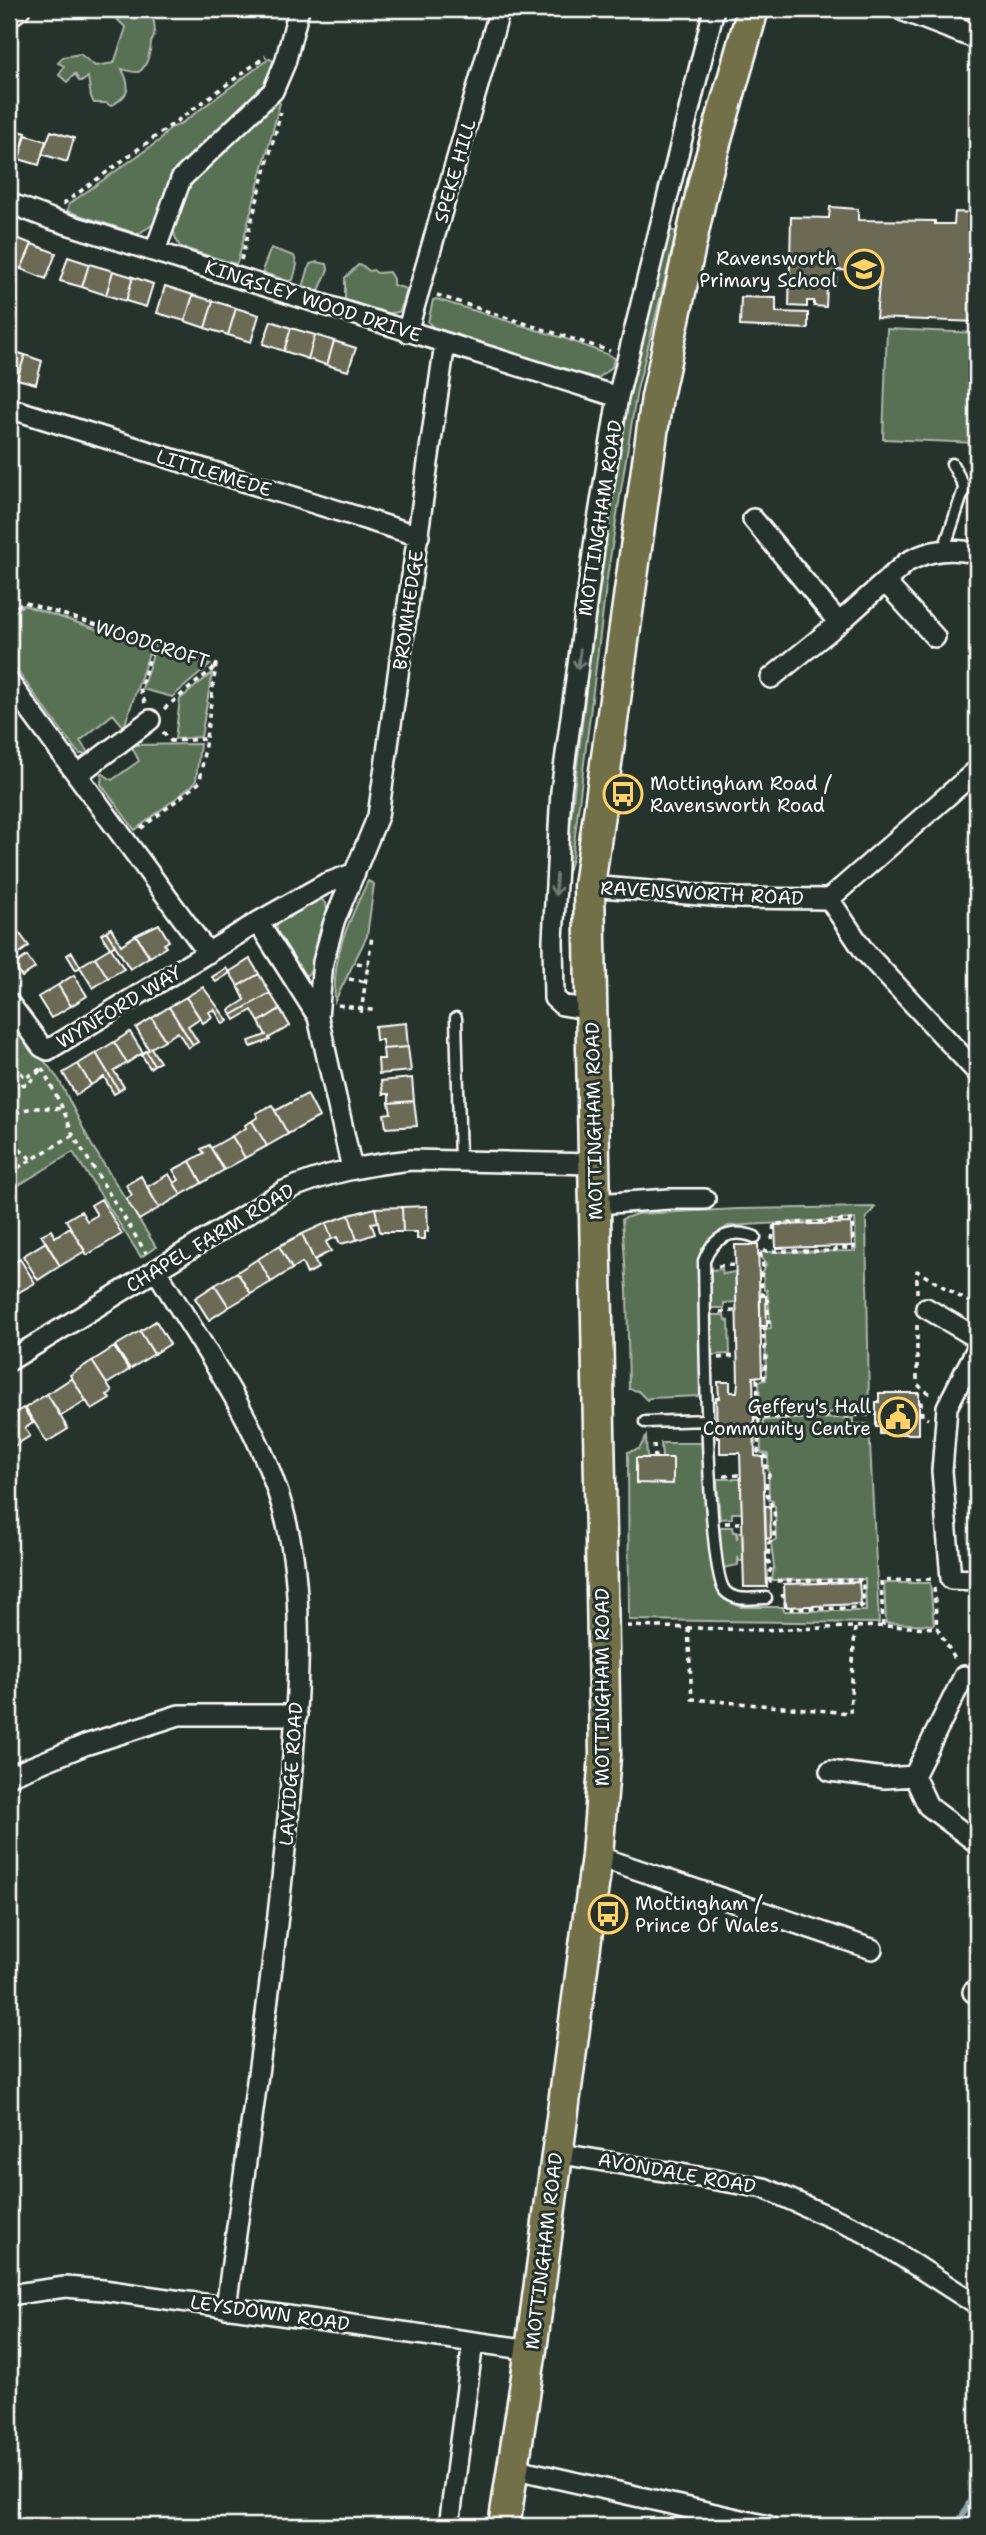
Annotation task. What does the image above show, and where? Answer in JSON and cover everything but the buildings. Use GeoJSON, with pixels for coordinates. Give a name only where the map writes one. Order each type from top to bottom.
{"type":"FeatureCollection","features":[{"type":"Feature","properties":{"kind":"main road","name":"MOTTINGHAM ROAD"},"geometry":{"type":"LineString","coordinates":[[503,2526],[531,2350],[597,1856],[605,1755],[589,886],[657,397],[704,182],[753,9]]}},
{"type":"Feature","properties":{"kind":"street"},"geometry":{"type":"LineString","coordinates":[[9,17],[20,9]]}},
{"type":"Feature","properties":{"kind":"street"},"geometry":{"type":"LineString","coordinates":[[155,251],[181,179],[273,91],[293,36],[299,9]]}},
{"type":"Feature","properties":{"kind":"street","name":"SPEKE HILL"},"geometry":{"type":"LineString","coordinates":[[407,332],[500,9]]}},
{"type":"Feature","properties":{"kind":"street","name":"MOTTINGHAM ROAD"},"geometry":{"type":"LineString","coordinates":[[592,1010],[562,1005],[554,998],[553,940],[561,791],[595,539],[618,397],[714,9]]}},
{"type":"Feature","properties":{"kind":"street"},"geometry":{"type":"LineString","coordinates":[[904,9],[977,37]]}},
{"type":"Feature","properties":{"kind":"street","name":"KINGSLEY WOOD DRIVE"},"geometry":{"type":"LineString","coordinates":[[9,203],[51,219],[618,397]]}},
{"type":"Feature","properties":{"kind":"street","name":"BROMHEDGE"},"geometry":{"type":"LineString","coordinates":[[352,1169],[318,1017],[324,953],[334,922],[379,816],[445,343]]}},
{"type":"Feature","properties":{"kind":"street","name":"LITTLEMEDE"},"geometry":{"type":"LineString","coordinates":[[9,408],[419,536]]}},
{"type":"Feature","properties":{"kind":"street"},"geometry":{"type":"LineString","coordinates":[[753,519],[839,623]]}},
{"type":"Feature","properties":{"kind":"street"},"geometry":{"type":"LineString","coordinates":[[771,678],[886,583],[907,562],[927,552],[944,549],[977,553]]}},
{"type":"Feature","properties":{"kind":"street"},"geometry":{"type":"LineString","coordinates":[[886,583],[935,637]]}},
{"type":"Feature","properties":{"kind":"street"},"geometry":{"type":"LineString","coordinates":[[9,682],[208,953],[325,884],[355,873]]}},
{"type":"Feature","properties":{"kind":"street"},"geometry":{"type":"LineString","coordinates":[[77,775],[150,720]]}},
{"type":"Feature","properties":{"kind":"street","name":"RAVENSWORTH ROAD"},"geometry":{"type":"LineString","coordinates":[[589,886],[736,898],[830,899],[977,770]]}},
{"type":"Feature","properties":{"kind":"street"},"geometry":{"type":"LineString","coordinates":[[830,899],[864,951],[974,1062]]}},
{"type":"Feature","properties":{"kind":"street"},"geometry":{"type":"LineString","coordinates":[[258,922],[318,1017]]}},
{"type":"Feature","properties":{"kind":"street","name":"WYNFORD WAY"},"geometry":{"type":"LineString","coordinates":[[9,1003],[42,1047],[48,1050],[208,953]]}},
{"type":"Feature","properties":{"kind":"street","name":"CHAPEL FARM ROAD"},"geometry":{"type":"LineString","coordinates":[[9,1361],[284,1191],[315,1178],[411,1160],[596,1164]]}},
{"type":"Feature","properties":{"kind":"street"},"geometry":{"type":"LineString","coordinates":[[596,1204],[705,1199]]}},
{"type":"Feature","properties":{"kind":"street","name":"LAVIDGE ROAD"},"geometry":{"type":"LineString","coordinates":[[156,1270],[252,1427],[271,1474],[290,1534],[297,1599],[297,1715],[286,1846],[226,2308]]}},
{"type":"Feature","properties":{"kind":"street"},"geometry":{"type":"LineString","coordinates":[[926,1308],[977,1338]]}},
{"type":"Feature","properties":{"kind":"street"},"geometry":{"type":"LineString","coordinates":[[977,1348],[947,1406],[942,1471],[951,1579],[977,1580]]}},
{"type":"Feature","properties":{"kind":"street"},"geometry":{"type":"LineString","coordinates":[[914,1776],[964,1676]]}},
{"type":"Feature","properties":{"kind":"street"},"geometry":{"type":"LineString","coordinates":[[9,1776],[85,1745],[179,1715],[297,1715]]}},
{"type":"Feature","properties":{"kind":"street"},"geometry":{"type":"LineString","coordinates":[[830,1771],[885,1779],[914,1776]]}},
{"type":"Feature","properties":{"kind":"street"},"geometry":{"type":"LineString","coordinates":[[914,1776],[928,1806],[977,1843]]}},
{"type":"Feature","properties":{"kind":"street"},"geometry":{"type":"LineString","coordinates":[[597,1856],[872,1949]]}},
{"type":"Feature","properties":{"kind":"street","name":"AVONDALE ROAD"},"geometry":{"type":"LineString","coordinates":[[556,2153],[764,2188],[864,2232],[977,2305]]}},
{"type":"Feature","properties":{"kind":"street","name":"LEYSDOWN ROAD"},"geometry":{"type":"LineString","coordinates":[[9,2295],[65,2287],[103,2290],[531,2350]]}},
{"type":"Feature","properties":{"kind":"street"},"geometry":{"type":"LineString","coordinates":[[449,2526],[473,2342]]}},
{"type":"Feature","properties":{"kind":"street"},"geometry":{"type":"LineString","coordinates":[[512,2468],[768,2526]]}},
{"type":"Feature","properties":{"kind":"lane"},"geometry":{"type":"LineString","coordinates":[[944,549],[964,489],[952,464]]}},
{"type":"Feature","properties":{"kind":"lane"},"geometry":{"type":"LineString","coordinates":[[456,1018],[460,1161]]}},
{"type":"Feature","properties":{"kind":"lane"},"geometry":{"type":"LineString","coordinates":[[755,1237],[735,1233],[723,1236],[713,1245],[704,1261],[708,1420],[713,1534],[719,1580],[731,1596],[766,1598]]}},
{"type":"Feature","properties":{"kind":"lane"},"geometry":{"type":"LineString","coordinates":[[645,1422],[708,1420]]}},
{"type":"Feature","properties":{"kind":"path"},"geometry":{"type":"LineString","coordinates":[[51,219],[64,203],[293,36]]}},
{"type":"Feature","properties":{"kind":"path"},"geometry":{"type":"LineString","coordinates":[[240,266],[281,112]]}},
{"type":"Feature","properties":{"kind":"path"},"geometry":{"type":"LineString","coordinates":[[431,293],[618,354]]}},
{"type":"Feature","properties":{"kind":"path","name":"WOODCROFT"},"geometry":{"type":"LineString","coordinates":[[9,613],[23,602],[213,660],[216,665],[200,782],[126,840]]}},
{"type":"Feature","properties":{"kind":"path"},"geometry":{"type":"LineString","coordinates":[[150,720],[216,665]]}},
{"type":"Feature","properties":{"kind":"path"},"geometry":{"type":"LineString","coordinates":[[362,1011],[372,936]]}},
{"type":"Feature","properties":{"kind":"path"},"geometry":{"type":"LineString","coordinates":[[357,963],[368,965]]}},
{"type":"Feature","properties":{"kind":"path"},"geometry":{"type":"LineString","coordinates":[[349,979],[366,982]]}},
{"type":"Feature","properties":{"kind":"path"},"geometry":{"type":"LineString","coordinates":[[338,1006],[377,1011]]}},
{"type":"Feature","properties":{"kind":"path"},"geometry":{"type":"LineString","coordinates":[[9,1056],[25,1078],[42,1068]]}},
{"type":"Feature","properties":{"kind":"path"},"geometry":{"type":"LineString","coordinates":[[9,1086],[28,1084],[42,1068],[43,1060]]}},
{"type":"Feature","properties":{"kind":"path"},"geometry":{"type":"LineString","coordinates":[[42,1068],[73,1135],[156,1270]]}},
{"type":"Feature","properties":{"kind":"path"},"geometry":{"type":"LineString","coordinates":[[9,1121],[22,1110],[63,1109]]}},
{"type":"Feature","properties":{"kind":"path"},"geometry":{"type":"LineString","coordinates":[[9,1132],[18,1148],[31,1159]]}},
{"type":"Feature","properties":{"kind":"path"},"geometry":{"type":"LineString","coordinates":[[9,1173],[73,1135]]}},
{"type":"Feature","properties":{"kind":"path"},"geometry":{"type":"LineString","coordinates":[[772,1240],[774,1224],[853,1220],[854,1248],[760,1251],[762,1294],[768,1296],[769,1326],[763,1329],[764,1378],[757,1379],[758,1453],[766,1457],[767,1501],[773,1509],[774,1537],[769,1543],[768,1561],[771,1582],[863,1581],[862,1607],[785,1609],[782,1594]]}},
{"type":"Feature","properties":{"kind":"path"},"geometry":{"type":"LineString","coordinates":[[928,1419],[922,1416],[920,1403],[929,1403]]}},
{"type":"Feature","properties":{"kind":"path"},"geometry":{"type":"LineString","coordinates":[[757,1418],[869,1415]]}},
{"type":"Feature","properties":{"kind":"path"},"geometry":{"type":"LineString","coordinates":[[654,1444],[655,1458]]}},
{"type":"Feature","properties":{"kind":"path"},"geometry":{"type":"LineString","coordinates":[[883,1626],[881,1581],[934,1578]]}},
{"type":"Feature","properties":{"kind":"path"},"geometry":{"type":"LineString","coordinates":[[603,1625],[761,1630],[883,1626],[937,1628],[964,1676]]}},
{"type":"Feature","properties":{"kind":"path"},"geometry":{"type":"LineString","coordinates":[[688,1628],[692,1699],[850,1713],[855,1628]]}},
{"type":"Feature","properties":{"kind":"green space"},"geometry":{"type":"Polygon","coordinates":[[[119,9],[128,9],[153,18],[155,30],[148,58],[142,69],[137,72],[122,69],[127,91],[111,106],[94,103],[88,77],[79,81],[75,74],[67,82],[59,75],[64,66],[58,63],[63,57],[80,54],[95,66],[114,63],[126,28],[116,18],[119,9]]]}},
{"type":"Feature","properties":{"kind":"green space"},"geometry":{"type":"Polygon","coordinates":[[[270,58],[273,61],[266,82],[254,98],[173,175],[155,223],[138,234],[67,211],[69,204],[160,140],[170,128],[179,125],[270,58]]]}},
{"type":"Feature","properties":{"kind":"green space"},"geometry":{"type":"Polygon","coordinates":[[[277,101],[280,103],[236,264],[180,247],[174,232],[176,213],[184,195],[213,160],[277,101]]]}},
{"type":"Feature","properties":{"kind":"green space"},"geometry":{"type":"Polygon","coordinates":[[[670,230],[677,232],[637,390],[608,571],[572,859],[567,875],[564,876],[590,657],[624,420],[646,310],[670,230]]]}},
{"type":"Feature","properties":{"kind":"green space"},"geometry":{"type":"Polygon","coordinates":[[[271,248],[294,256],[297,265],[293,280],[288,281],[264,273],[263,268],[271,248]]]}},
{"type":"Feature","properties":{"kind":"green space"},"geometry":{"type":"Polygon","coordinates":[[[310,264],[327,264],[328,269],[319,291],[305,288],[304,284],[310,264]]]}},
{"type":"Feature","properties":{"kind":"green space"},"geometry":{"type":"Polygon","coordinates":[[[358,265],[377,273],[389,272],[393,285],[407,289],[400,311],[373,311],[345,301],[345,278],[358,265]]]}},
{"type":"Feature","properties":{"kind":"green space"},"geometry":{"type":"Polygon","coordinates":[[[433,300],[609,355],[614,358],[612,367],[597,379],[433,327],[428,322],[433,300]]]}},
{"type":"Feature","properties":{"kind":"green space"},"geometry":{"type":"Polygon","coordinates":[[[887,329],[977,333],[977,443],[883,439],[887,329]]]}},
{"type":"Feature","properties":{"kind":"green space"},"geometry":{"type":"Polygon","coordinates":[[[23,605],[151,647],[124,727],[113,714],[80,741],[89,754],[80,754],[76,750],[9,660],[9,616],[23,605]]]}},
{"type":"Feature","properties":{"kind":"green space"},"geometry":{"type":"Polygon","coordinates":[[[155,648],[210,665],[172,697],[142,689],[155,648]]]}},
{"type":"Feature","properties":{"kind":"green space"},"geometry":{"type":"Polygon","coordinates":[[[212,673],[201,737],[175,739],[180,699],[212,673]]]}},
{"type":"Feature","properties":{"kind":"green space"},"geometry":{"type":"Polygon","coordinates":[[[200,744],[196,780],[193,785],[135,830],[101,784],[102,773],[112,780],[139,761],[131,745],[200,744]]]}},
{"type":"Feature","properties":{"kind":"green space"},"geometry":{"type":"Polygon","coordinates":[[[368,881],[374,884],[367,936],[335,1001],[339,953],[348,925],[368,881]]]}},
{"type":"Feature","properties":{"kind":"green space"},"geometry":{"type":"Polygon","coordinates":[[[318,897],[326,903],[327,910],[315,944],[312,970],[301,976],[279,941],[278,917],[318,897]]]}},
{"type":"Feature","properties":{"kind":"green space"},"geometry":{"type":"Polygon","coordinates":[[[9,1015],[59,1080],[91,1144],[156,1247],[141,1257],[73,1152],[9,1191],[9,1015]]]}},
{"type":"Feature","properties":{"kind":"green space"},"geometry":{"type":"Polygon","coordinates":[[[875,1207],[866,1218],[869,1407],[854,1407],[853,1412],[764,1415],[764,1410],[760,1410],[759,1381],[766,1380],[765,1329],[771,1328],[767,1290],[764,1290],[763,1272],[766,1264],[761,1258],[761,1252],[856,1251],[855,1219],[728,1226],[707,1241],[699,1259],[701,1396],[647,1400],[638,1391],[629,1389],[622,1219],[637,1214],[738,1209],[875,1207]]]}},
{"type":"Feature","properties":{"kind":"green space"},"geometry":{"type":"Polygon","coordinates":[[[722,1269],[723,1274],[735,1272],[736,1302],[724,1303],[724,1308],[711,1308],[710,1270],[722,1269]]]}},
{"type":"Feature","properties":{"kind":"green space"},"geometry":{"type":"Polygon","coordinates":[[[711,1315],[724,1315],[725,1320],[729,1321],[730,1354],[712,1355],[711,1315]]]}},
{"type":"Feature","properties":{"kind":"green space"},"geometry":{"type":"Polygon","coordinates":[[[853,1418],[853,1424],[869,1424],[879,1623],[629,1620],[628,1452],[639,1449],[646,1437],[647,1458],[636,1458],[636,1483],[673,1483],[673,1459],[662,1458],[661,1443],[703,1443],[712,1570],[720,1592],[728,1601],[741,1607],[783,1607],[784,1611],[866,1611],[865,1579],[772,1580],[774,1567],[771,1543],[776,1539],[775,1506],[773,1501],[769,1500],[768,1454],[761,1453],[760,1425],[763,1420],[853,1418]]]}},
{"type":"Feature","properties":{"kind":"green space"},"geometry":{"type":"Polygon","coordinates":[[[717,1479],[740,1479],[742,1513],[732,1513],[732,1518],[720,1519],[717,1479]]]}},
{"type":"Feature","properties":{"kind":"green space"},"geometry":{"type":"Polygon","coordinates":[[[720,1527],[732,1527],[737,1539],[738,1532],[742,1532],[743,1561],[738,1558],[738,1565],[723,1568],[720,1527]]]}},
{"type":"Feature","properties":{"kind":"green space"},"geometry":{"type":"Polygon","coordinates":[[[884,1583],[930,1583],[934,1625],[886,1623],[884,1583]]]}},
{"type":"Feature","properties":{"kind":"waterway"},"geometry":{"type":"LineString","coordinates":[[957,2526],[977,2488]]}},
{"type":"Feature","properties":{"kind":"place","name":"Ravensworth Primary School"},"geometry":{"type":"Point","coordinates":[864,269]}},
{"type":"Feature","properties":{"kind":"place","name":"Mottingham Road / Ravensworth Road"},"geometry":{"type":"Point","coordinates":[623,794]}},
{"type":"Feature","properties":{"kind":"place","name":"Geffery's Hall Community Centre"},"geometry":{"type":"Point","coordinates":[898,1417]}},
{"type":"Feature","properties":{"kind":"place","name":"Mottingham / Prince Of Wales"},"geometry":{"type":"Point","coordinates":[608,1914]}}]}
